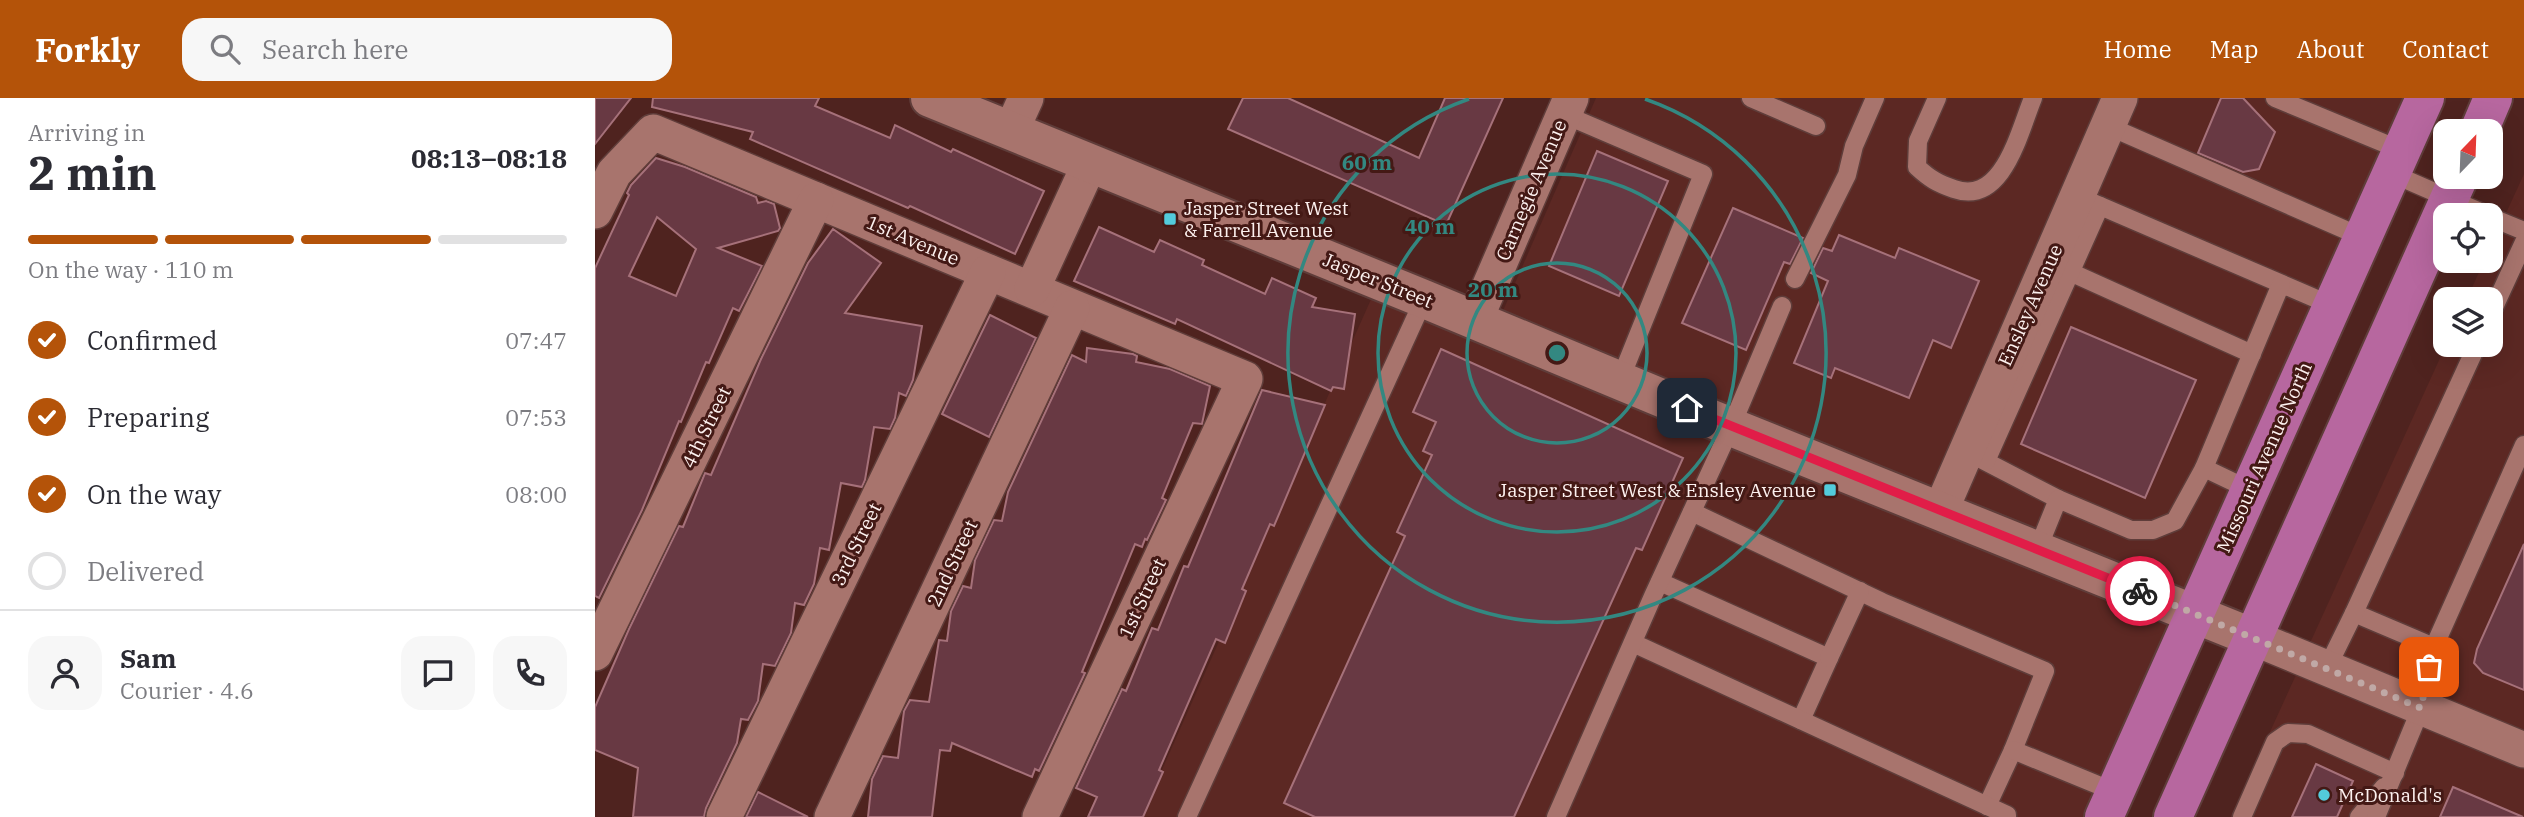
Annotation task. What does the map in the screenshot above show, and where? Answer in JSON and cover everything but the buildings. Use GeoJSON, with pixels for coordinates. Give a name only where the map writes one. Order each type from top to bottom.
{"type":"FeatureCollection","features":[{"type":"Feature","properties":{"kind":"main road","name":"Missouri Avenue North"},"geometry":{"type":"LineString","coordinates":[[2110,804],[2425,98]]}},
{"type":"Feature","properties":{"kind":"main road"},"geometry":{"type":"LineString","coordinates":[[2484,119],[2493,98]]}},
{"type":"Feature","properties":{"kind":"main road"},"geometry":{"type":"LineString","coordinates":[[2173,817],[2454,189]]}},
{"type":"Feature","properties":{"kind":"street","name":"Jasper Street"},"geometry":{"type":"LineString","coordinates":[[930,98],[1019,114],[1090,163],[1731,427],[2194,612],[2326,670],[2524,750]]}},
{"type":"Feature","properties":{"kind":"street","name":"Carnegie Avenue"},"geometry":{"type":"LineString","coordinates":[[1475,320],[1567,106]]}},
{"type":"Feature","properties":{"kind":"street","name":"Ensley Avenue"},"geometry":{"type":"LineString","coordinates":[[1940,512],[1976,456],[2088,201],[2114,112]]}},
{"type":"Feature","properties":{"kind":"street","name":"1st Avenue"},"geometry":{"type":"LineString","coordinates":[[604,168],[653,132],[1245,379]]}},
{"type":"Feature","properties":{"kind":"street"},"geometry":{"type":"LineString","coordinates":[[1032,289],[1090,163]]}},
{"type":"Feature","properties":{"kind":"street"},"geometry":{"type":"LineString","coordinates":[[595,211],[604,168]]}},
{"type":"Feature","properties":{"kind":"street","name":"4th Street"},"geometry":{"type":"LineString","coordinates":[[595,653],[816,200]]}},
{"type":"Feature","properties":{"kind":"street","name":"3rd Street"},"geometry":{"type":"LineString","coordinates":[[724,817],[988,272]]}},
{"type":"Feature","properties":{"kind":"street","name":"2nd Street"},"geometry":{"type":"LineString","coordinates":[[831,817],[1072,308]]}},
{"type":"Feature","properties":{"kind":"street","name":"1st Street"},"geometry":{"type":"LineString","coordinates":[[1040,817],[1245,379]]}},
{"type":"Feature","properties":{"kind":"lane"},"geometry":{"type":"LineString","coordinates":[[1751,98],[1816,126]]}},
{"type":"Feature","properties":{"kind":"lane"},"geometry":{"type":"LineString","coordinates":[[1795,279],[1847,175],[1854,146],[1875,98]]}},
{"type":"Feature","properties":{"kind":"lane"},"geometry":{"type":"LineString","coordinates":[[1937,98],[1918,141],[1917,167],[1933,182],[1968,194],[1986,188],[2003,171],[2033,98]]}},
{"type":"Feature","properties":{"kind":"lane"},"geometry":{"type":"LineString","coordinates":[[2275,98],[2433,179]]}},
{"type":"Feature","properties":{"kind":"lane"},"geometry":{"type":"LineString","coordinates":[[1567,106],[1703,174],[1620,380]]}},
{"type":"Feature","properties":{"kind":"lane"},"geometry":{"type":"LineString","coordinates":[[2114,112],[2364,238]]}},
{"type":"Feature","properties":{"kind":"lane"},"geometry":{"type":"LineString","coordinates":[[2455,189],[2473,203]]}},
{"type":"Feature","properties":{"kind":"lane"},"geometry":{"type":"LineString","coordinates":[[2281,284],[2204,468],[2175,521],[2153,530],[2131,530],[2058,499],[1976,456],[2070,272],[2088,201],[2333,306]]}},
{"type":"Feature","properties":{"kind":"lane"},"geometry":{"type":"LineString","coordinates":[[2503,222],[2524,231]]}},
{"type":"Feature","properties":{"kind":"lane"},"geometry":{"type":"LineString","coordinates":[[2503,288],[2524,242]]}},
{"type":"Feature","properties":{"kind":"lane"},"geometry":{"type":"LineString","coordinates":[[2070,272],[2252,354]]}},
{"type":"Feature","properties":{"kind":"lane"},"geometry":{"type":"LineString","coordinates":[[1187,817],[1424,299]]}},
{"type":"Feature","properties":{"kind":"lane"},"geometry":{"type":"LineString","coordinates":[[1556,817],[1731,427],[1782,306]]}},
{"type":"Feature","properties":{"kind":"lane"},"geometry":{"type":"LineString","coordinates":[[2326,670],[2471,357]]}},
{"type":"Feature","properties":{"kind":"lane"},"geometry":{"type":"LineString","coordinates":[[2376,817],[2421,708],[2434,647],[2524,445]]}},
{"type":"Feature","properties":{"kind":"lane"},"geometry":{"type":"LineString","coordinates":[[2204,468],[2250,490]]}},
{"type":"Feature","properties":{"kind":"lane"},"geometry":{"type":"LineString","coordinates":[[2037,551],[2058,499]]}},
{"type":"Feature","properties":{"kind":"lane"},"geometry":{"type":"LineString","coordinates":[[1692,512],[1882,602],[2045,671],[1987,806]]}},
{"type":"Feature","properties":{"kind":"lane"},"geometry":{"type":"LineString","coordinates":[[1660,582],[1829,658]]}},
{"type":"Feature","properties":{"kind":"lane"},"geometry":{"type":"LineString","coordinates":[[1801,720],[1860,591]]}},
{"type":"Feature","properties":{"kind":"lane"},"geometry":{"type":"LineString","coordinates":[[2354,613],[2434,647]]}},
{"type":"Feature","properties":{"kind":"lane"},"geometry":{"type":"LineString","coordinates":[[1633,643],[2007,817]]}},
{"type":"Feature","properties":{"kind":"lane"},"geometry":{"type":"LineString","coordinates":[[2242,817],[2275,742],[2288,733],[2308,734],[2395,773]]}},
{"type":"Feature","properties":{"kind":"lane"},"geometry":{"type":"LineString","coordinates":[[2013,750],[2110,804]]}},
{"type":"Feature","properties":{"kind":"lane"},"geometry":{"type":"LineString","coordinates":[[2359,817],[2395,773]]}},
{"type":"Feature","properties":{"kind":"shaded area"},"geometry":{"type":"Polygon","coordinates":[[[1596,98],[2103,98],[1932,490],[1502,313],[1596,98]]]}},
{"type":"Feature","properties":{"kind":"shaded area"},"geometry":{"type":"Polygon","coordinates":[[[2137,98],[2409,98],[2187,591],[1961,502],[2137,98]]]}},
{"type":"Feature","properties":{"kind":"shaded area"},"geometry":{"type":"Polygon","coordinates":[[[2524,174],[2524,731],[2310,643],[2441,357],[2503,357],[2503,287],[2472,287],[2479,273],[2503,273],[2503,220],[2524,174]]]}},
{"type":"Feature","properties":{"kind":"shaded area"},"geometry":{"type":"Polygon","coordinates":[[[1372,297],[2173,623],[2086,817],[1141,817],[1372,297]]]}},
{"type":"Feature","properties":{"kind":"shaded area"},"geometry":{"type":"Polygon","coordinates":[[[2296,675],[2524,769],[2524,817],[2231,817],[2296,675]]]}},
{"type":"Feature","properties":{"kind":"way so far"},"geometry":{"type":"LineString","coordinates":[[2140,591],[2421,708],[2429,667]]}},
{"type":"Feature","properties":{"kind":"place","name":"Jasper Street West & Farrell Avenue"},"geometry":{"type":"Point","coordinates":[1170,219]}},
{"type":"Feature","properties":{"kind":"place","name":"Jasper Street West & Ensley Avenue"},"geometry":{"type":"Point","coordinates":[1830,490]}},
{"type":"Feature","properties":{"kind":"place","name":"McDonald's"},"geometry":{"type":"Point","coordinates":[2324,795]}},
{"type":"Feature","properties":{"kind":"route"},"geometry":{"type":"LineString","coordinates":[[1687,408],[1916,503],[2140,591]]}}]}
